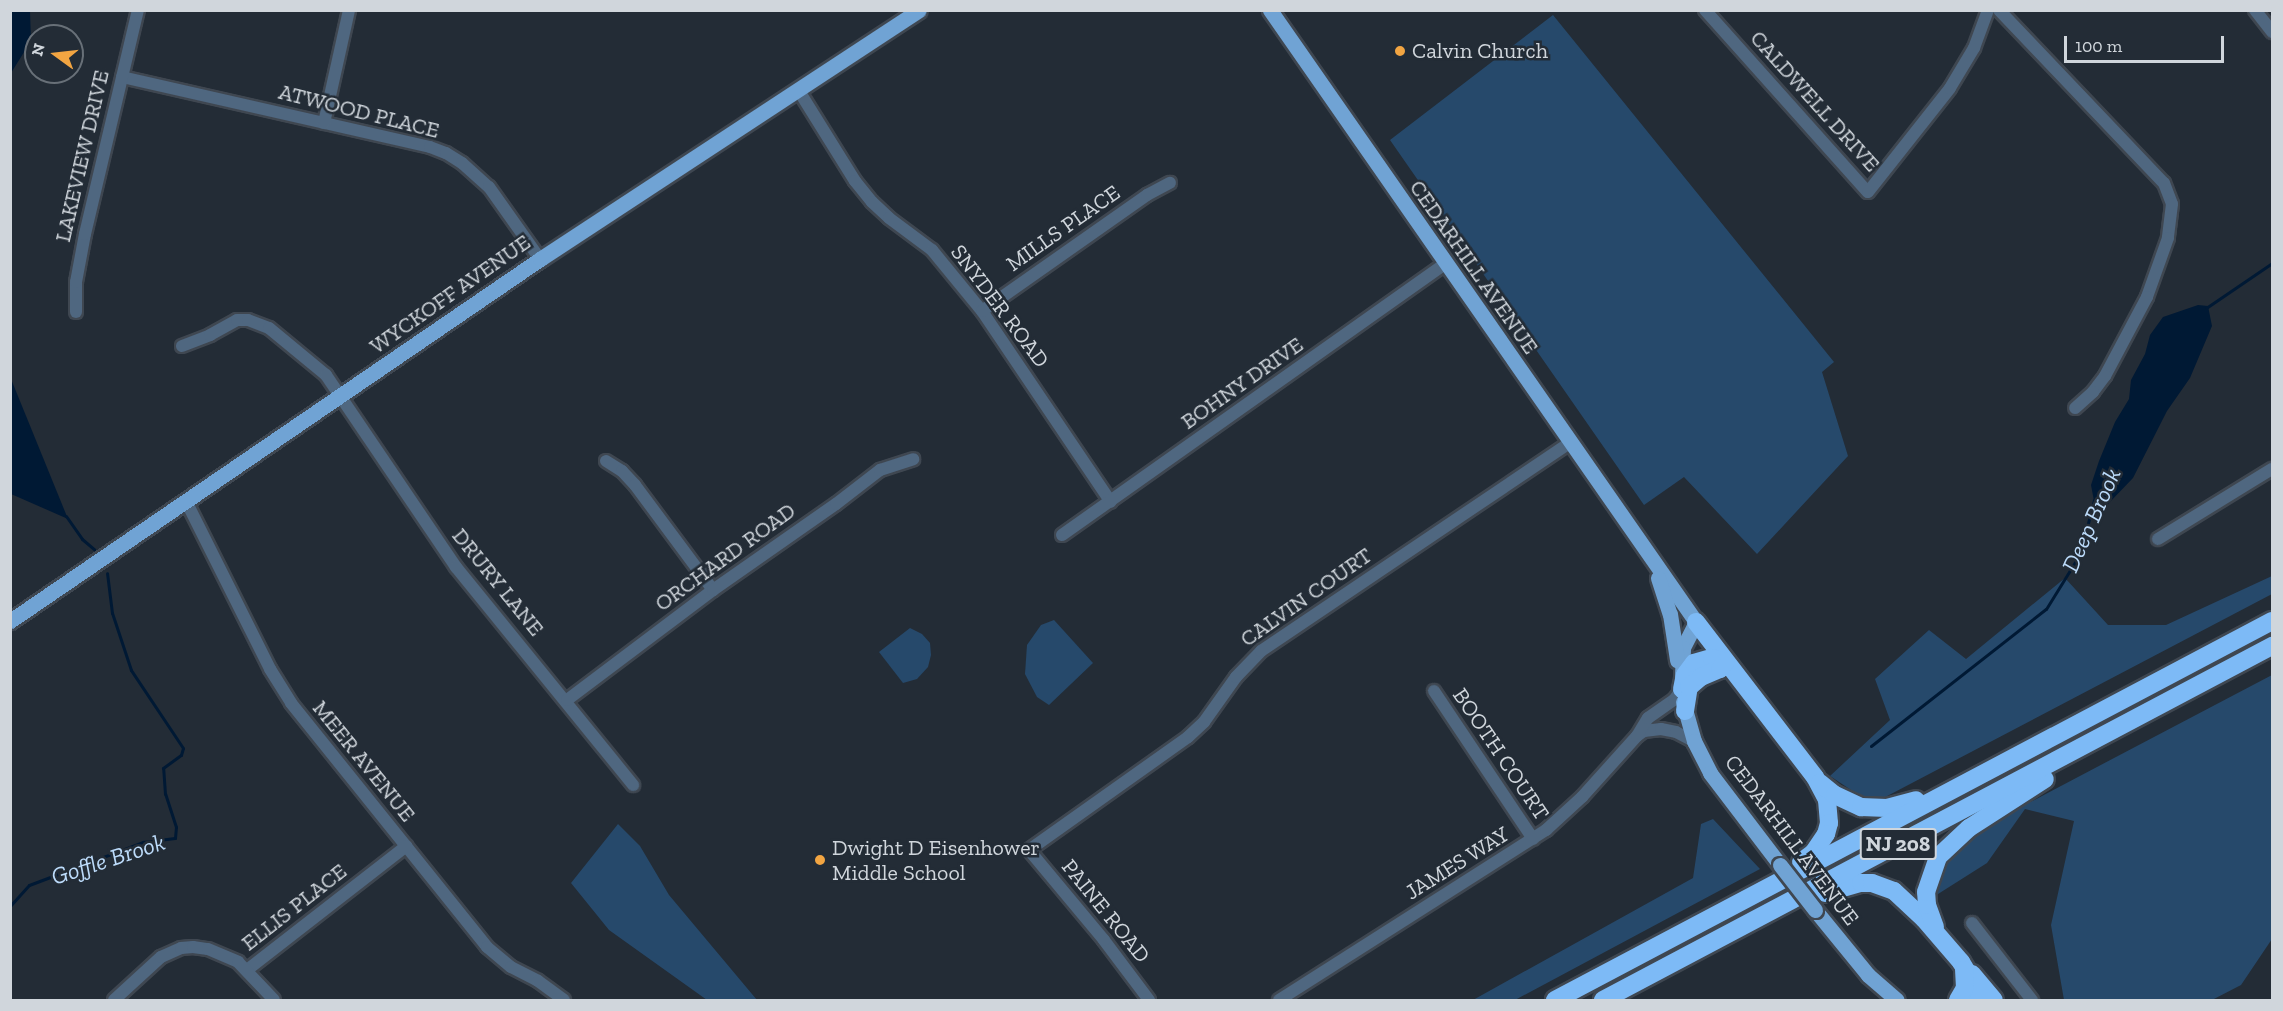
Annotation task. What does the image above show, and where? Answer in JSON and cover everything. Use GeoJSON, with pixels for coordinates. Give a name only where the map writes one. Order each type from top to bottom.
{"type":"FeatureCollection","features":[{"type":"Feature","properties":{"kind":"highway","name":"NJ 208"},"geometry":{"type":"LineString","coordinates":[[1556,1000],[2272,621]]}},
{"type":"Feature","properties":{"kind":"highway"},"geometry":{"type":"LineString","coordinates":[[1695,622],[1815,777],[1848,802],[1868,808],[1887,808],[1915,801],[2029,750]]}},
{"type":"Feature","properties":{"kind":"highway","name":"NJ 208"},"geometry":{"type":"LineString","coordinates":[[1603,1000],[2272,646]]}},
{"type":"Feature","properties":{"kind":"highway"},"geometry":{"type":"LineString","coordinates":[[1682,689],[1685,675],[1694,663],[1708,658],[1725,662]]}},
{"type":"Feature","properties":{"kind":"highway"},"geometry":{"type":"LineString","coordinates":[[1685,711],[1689,687],[1701,677],[1720,669],[1725,662]]}},
{"type":"Feature","properties":{"kind":"highway"},"geometry":{"type":"LineString","coordinates":[[1940,936],[1927,904],[1926,892],[1932,868],[1947,847],[1988,814],[2152,710]]}},
{"type":"Feature","properties":{"kind":"highway"},"geometry":{"type":"LineString","coordinates":[[1713,917],[1803,861],[1821,844],[1829,824],[1829,811],[1815,777]]}},
{"type":"Feature","properties":{"kind":"highway"},"geometry":{"type":"LineString","coordinates":[[1644,979],[1823,894],[1861,883],[1872,883],[1894,891],[1940,936],[1961,962],[1981,995],[1994,1000]]}},
{"type":"Feature","properties":{"kind":"highway"},"geometry":{"type":"LineString","coordinates":[[1958,1000],[1965,988],[1966,979],[1961,962]]}},
{"type":"Feature","properties":{"kind":"main road","name":"WYCKOFF AVENUE"},"geometry":{"type":"LineString","coordinates":[[10,621],[187,503],[540,259],[800,91],[919,10]]}},
{"type":"Feature","properties":{"kind":"main road","name":"CEDARHILL AVENUE"},"geometry":{"type":"LineString","coordinates":[[1270,10],[1569,444],[1695,622],[1683,648],[1682,689]]}},
{"type":"Feature","properties":{"kind":"main road","name":"CEDARHILL AVENUE"},"geometry":{"type":"LineString","coordinates":[[1643,548],[1668,605],[1685,711],[1694,741],[1720,788],[1868,975],[1897,1000]]}},
{"type":"Feature","properties":{"kind":"street","name":"LAKEVIEW DRIVE"},"geometry":{"type":"LineString","coordinates":[[76,312],[76,282],[85,234],[138,10]]}},
{"type":"Feature","properties":{"kind":"street"},"geometry":{"type":"LineString","coordinates":[[324,123],[349,10]]}},
{"type":"Feature","properties":{"kind":"street","name":"CALDWELL DRIVE"},"geometry":{"type":"LineString","coordinates":[[1705,10],[1868,192],[1950,88],[1974,48],[1988,10]]}},
{"type":"Feature","properties":{"kind":"street"},"geometry":{"type":"LineString","coordinates":[[1999,10],[2164,183],[2172,204],[2168,238],[2147,297],[2105,376],[2093,392],[2074,408]]}},
{"type":"Feature","properties":{"kind":"street"},"geometry":{"type":"LineString","coordinates":[[2254,10],[2272,32]]}},
{"type":"Feature","properties":{"kind":"street","name":"ATWOOD PLACE"},"geometry":{"type":"LineString","coordinates":[[122,77],[430,147],[462,163],[489,187],[540,259]]}},
{"type":"Feature","properties":{"kind":"street","name":"SNYDER ROAD"},"geometry":{"type":"LineString","coordinates":[[800,91],[855,181],[872,202],[889,218],[932,250],[982,311],[1111,502]]}},
{"type":"Feature","properties":{"kind":"street","name":"MILLS PLACE"},"geometry":{"type":"LineString","coordinates":[[982,311],[1147,195],[1170,183]]}},
{"type":"Feature","properties":{"kind":"street","name":"BOHNY DRIVE"},"geometry":{"type":"LineString","coordinates":[[1062,535],[1445,264]]}},
{"type":"Feature","properties":{"kind":"street","name":"DRURY LANE"},"geometry":{"type":"LineString","coordinates":[[182,346],[210,335],[237,320],[260,322],[326,375],[456,567],[567,700],[633,785]]}},
{"type":"Feature","properties":{"kind":"street","name":"CALVIN COURT"},"geometry":{"type":"LineString","coordinates":[[1029,850],[1188,737],[1218,706],[1236,677],[1261,651],[1569,444]]}},
{"type":"Feature","properties":{"kind":"street","name":"ORCHARD ROAD"},"geometry":{"type":"LineString","coordinates":[[567,700],[713,590],[836,504],[880,470],[913,459]]}},
{"type":"Feature","properties":{"kind":"street"},"geometry":{"type":"LineString","coordinates":[[606,461],[622,471],[635,485],[713,590]]}},
{"type":"Feature","properties":{"kind":"street"},"geometry":{"type":"LineString","coordinates":[[2158,538],[2272,469]]}},
{"type":"Feature","properties":{"kind":"street","name":"MEER AVENUE"},"geometry":{"type":"LineString","coordinates":[[187,503],[278,683],[291,703],[487,947],[505,963],[538,981],[564,1000]]}},
{"type":"Feature","properties":{"kind":"street","name":"JAMES WAY"},"geometry":{"type":"LineString","coordinates":[[1279,1000],[1533,839],[1570,809],[1637,736],[1648,718],[1674,700],[1682,689]]}},
{"type":"Feature","properties":{"kind":"street","name":"BOOTH COURT"},"geometry":{"type":"LineString","coordinates":[[1434,691],[1533,839]]}},
{"type":"Feature","properties":{"kind":"street"},"geometry":{"type":"LineString","coordinates":[[1637,736],[1644,731],[1661,729],[1676,732],[1694,741]]}},
{"type":"Feature","properties":{"kind":"street","name":"ELLIS PLACE"},"geometry":{"type":"LineString","coordinates":[[114,1000],[161,957],[181,948],[216,952],[247,970],[406,846]]}},
{"type":"Feature","properties":{"kind":"street","name":"PAINE ROAD"},"geometry":{"type":"LineString","coordinates":[[1029,850],[1104,940],[1149,1000]]}},
{"type":"Feature","properties":{"kind":"street"},"geometry":{"type":"LineString","coordinates":[[1972,923],[2032,1000]]}},
{"type":"Feature","properties":{"kind":"street"},"geometry":{"type":"LineString","coordinates":[[247,970],[274,1000]]}},
{"type":"Feature","properties":{"kind":"shaded area"},"geometry":{"type":"Polygon","coordinates":[[[11,10],[30,11],[30,24],[24,24],[24,52],[11,73],[11,10]]]}},
{"type":"Feature","properties":{"kind":"shaded area"},"geometry":{"type":"Polygon","coordinates":[[[1553,15],[1834,362],[1822,372],[1848,456],[1757,554],[1684,477],[1644,505],[1390,140],[1553,15]]]}},
{"type":"Feature","properties":{"kind":"shaded area"},"geometry":{"type":"Polygon","coordinates":[[[2198,305],[2208,306],[2212,326],[2190,378],[2167,411],[2133,478],[2108,504],[2094,501],[2091,485],[2099,461],[2115,422],[2129,399],[2131,380],[2145,354],[2150,335],[2163,317],[2198,305]]]}},
{"type":"Feature","properties":{"kind":"shaded area"},"geometry":{"type":"Polygon","coordinates":[[[11,379],[68,519],[11,494],[11,379]]]}},
{"type":"Feature","properties":{"kind":"shaded area"},"geometry":{"type":"Polygon","coordinates":[[[2272,576],[2272,594],[1872,804],[1830,776],[1890,720],[1875,679],[1929,630],[1966,659],[2065,578],[2108,625],[2166,625],[2272,576]]]}},
{"type":"Feature","properties":{"kind":"shaded area"},"geometry":{"type":"Polygon","coordinates":[[[1054,620],[1093,663],[1049,705],[1037,697],[1025,674],[1027,645],[1041,625],[1054,620]]]}},
{"type":"Feature","properties":{"kind":"shaded area"},"geometry":{"type":"Polygon","coordinates":[[[910,628],[922,634],[930,643],[931,655],[928,667],[917,679],[903,683],[879,652],[910,628]]]}},
{"type":"Feature","properties":{"kind":"shaded area"},"geometry":{"type":"Polygon","coordinates":[[[2272,675],[2272,939],[2241,985],[2212,1000],[2064,1000],[2051,925],[2074,821],[2025,809],[1987,863],[1927,901],[1939,850],[2272,675]]]}},
{"type":"Feature","properties":{"kind":"shaded area"},"geometry":{"type":"Polygon","coordinates":[[[1713,819],[1760,869],[1515,1000],[1473,1000],[1693,878],[1701,824],[1713,819]]]}},
{"type":"Feature","properties":{"kind":"shaded area"},"geometry":{"type":"Polygon","coordinates":[[[618,824],[640,846],[669,895],[757,1000],[707,1000],[609,930],[571,883],[618,824]]]}},
{"type":"Feature","properties":{"kind":"waterway","name":"Deep Brook"},"geometry":{"type":"LineString","coordinates":[[2206,308],[2272,263]]}},
{"type":"Feature","properties":{"kind":"waterway","name":"Deep Brook"},"geometry":{"type":"LineString","coordinates":[[1871,746],[2046,609],[2080,554],[2094,500]]}},
{"type":"Feature","properties":{"kind":"waterway","name":"Goffle Brook"},"geometry":{"type":"LineString","coordinates":[[66,516],[82,539],[94,549]]}},
{"type":"Feature","properties":{"kind":"waterway","name":"Goffle Brook"},"geometry":{"type":"LineString","coordinates":[[10,906],[29,885],[143,842],[175,838],[176,827],[165,794],[163,768],[181,755],[183,748],[131,670],[112,613],[107,573]]}},
{"type":"Feature","properties":{"kind":"place","name":"Calvin Church"},"geometry":{"type":"Point","coordinates":[1400,51]}},
{"type":"Feature","properties":{"kind":"place","name":"Dwight D Eisenhower Middle School"},"geometry":{"type":"Point","coordinates":[820,860]}}]}
